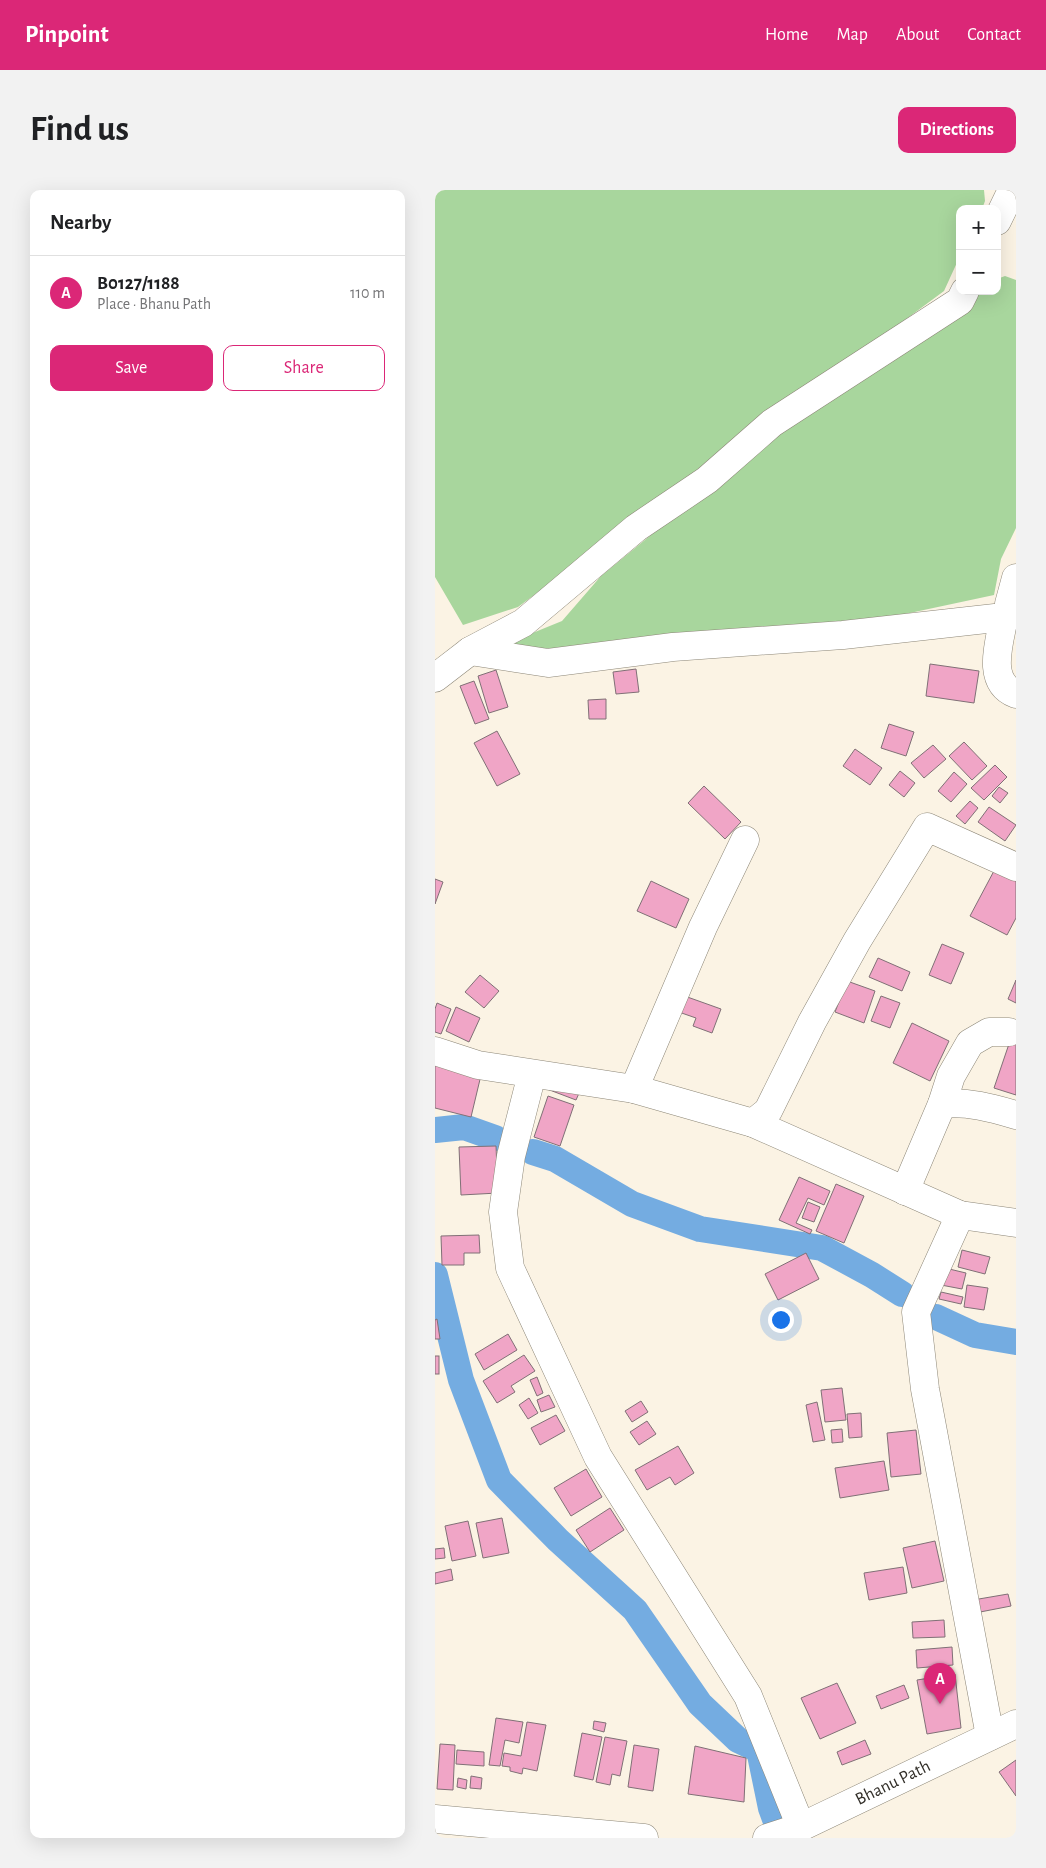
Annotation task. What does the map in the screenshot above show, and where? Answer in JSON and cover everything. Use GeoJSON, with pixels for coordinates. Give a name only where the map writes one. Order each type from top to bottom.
{"type":"FeatureCollection","features":[{"type":"Feature","properties":{"kind":"street"},"geometry":{"type":"LineString","coordinates":[[1001,213],[1012,190]]}},
{"type":"Feature","properties":{"kind":"street"},"geometry":{"type":"LineString","coordinates":[[435,678],[470,651],[523,623],[636,528],[707,480],[772,422],[960,302],[963,295]]}},
{"type":"Feature","properties":{"kind":"street"},"geometry":{"type":"LineString","coordinates":[[1016,578],[996,670],[1003,683],[1016,694]]}},
{"type":"Feature","properties":{"kind":"street"},"geometry":{"type":"LineString","coordinates":[[470,651],[548,663],[673,647],[843,634],[1010,608]]}},
{"type":"Feature","properties":{"kind":"street"},"geometry":{"type":"LineString","coordinates":[[753,1123],[768,1111],[812,1022],[857,941],[927,827],[1016,867]]}},
{"type":"Feature","properties":{"kind":"street"},"geometry":{"type":"LineString","coordinates":[[634,1089],[703,927],[745,840]]}},
{"type":"Feature","properties":{"kind":"street"},"geometry":{"type":"LineString","coordinates":[[905,1190],[942,1104],[951,1076],[970,1043],[989,1032],[1009,1032]]}},
{"type":"Feature","properties":{"kind":"street"},"geometry":{"type":"LineString","coordinates":[[435,1051],[479,1065],[634,1089],[753,1123],[960,1215],[1016,1224]]}},
{"type":"Feature","properties":{"kind":"street"},"geometry":{"type":"LineString","coordinates":[[532,1074],[511,1156],[503,1212],[510,1268],[599,1457],[748,1696],[798,1828]]}},
{"type":"Feature","properties":{"kind":"street"},"geometry":{"type":"LineString","coordinates":[[942,1104],[953,1103],[991,1108],[1016,1115]]}},
{"type":"Feature","properties":{"kind":"street"},"geometry":{"type":"LineString","coordinates":[[960,1215],[916,1312],[925,1389],[990,1736]]}},
{"type":"Feature","properties":{"kind":"street","name":"Bhanu Path"},"geometry":{"type":"LineString","coordinates":[[767,1838],[798,1828],[1016,1724]]}},
{"type":"Feature","properties":{"kind":"street"},"geometry":{"type":"LineString","coordinates":[[435,1819],[503,1832],[644,1838]]}},
{"type":"Feature","properties":{"kind":"green space"},"geometry":{"type":"Polygon","coordinates":[[[435,190],[984,190],[984,205],[956,205],[956,265],[944,291],[518,607],[463,625],[435,577],[435,190]]]}},
{"type":"Feature","properties":{"kind":"green space"},"geometry":{"type":"Polygon","coordinates":[[[1005,276],[1016,280],[1016,528],[1001,559],[994,595],[863,623],[520,654],[508,643],[562,621],[601,576],[763,443],[966,295],[1001,295],[1001,278],[1005,276]]]}},
{"type":"Feature","properties":{"kind":"building"},"geometry":{"type":"Polygon","coordinates":[[[930,664],[979,671],[974,703],[926,696],[930,664]]]}},
{"type":"Feature","properties":{"kind":"building"},"geometry":{"type":"Polygon","coordinates":[[[636,669],[639,692],[616,694],[613,672],[636,669]]]}},
{"type":"Feature","properties":{"kind":"building"},"geometry":{"type":"Polygon","coordinates":[[[496,670],[508,707],[489,713],[478,676],[496,670]]]}},
{"type":"Feature","properties":{"kind":"building"},"geometry":{"type":"Polygon","coordinates":[[[474,681],[489,719],[475,724],[460,686],[474,681]]]}},
{"type":"Feature","properties":{"kind":"building"},"geometry":{"type":"Polygon","coordinates":[[[606,699],[606,719],[589,719],[588,700],[606,699]]]}},
{"type":"Feature","properties":{"kind":"building"},"geometry":{"type":"Polygon","coordinates":[[[889,724],[914,732],[906,756],[881,748],[889,724]]]}},
{"type":"Feature","properties":{"kind":"building"},"geometry":{"type":"Polygon","coordinates":[[[497,731],[520,774],[497,786],[474,743],[497,731]]]}},
{"type":"Feature","properties":{"kind":"building"},"geometry":{"type":"Polygon","coordinates":[[[964,742],[987,766],[972,780],[949,756],[964,742]]]}},
{"type":"Feature","properties":{"kind":"building"},"geometry":{"type":"Polygon","coordinates":[[[933,745],[946,759],[924,778],[911,763],[933,745]]]}},
{"type":"Feature","properties":{"kind":"building"},"geometry":{"type":"Polygon","coordinates":[[[855,749],[882,768],[870,785],[843,766],[855,749]]]}},
{"type":"Feature","properties":{"kind":"building"},"geometry":{"type":"Polygon","coordinates":[[[995,765],[1007,777],[984,800],[971,788],[995,765]]]}},
{"type":"Feature","properties":{"kind":"building"},"geometry":{"type":"Polygon","coordinates":[[[900,771],[915,783],[904,797],[889,785],[900,771]]]}},
{"type":"Feature","properties":{"kind":"building"},"geometry":{"type":"Polygon","coordinates":[[[954,772],[967,784],[951,802],[938,791],[954,772]]]}},
{"type":"Feature","properties":{"kind":"building"},"geometry":{"type":"Polygon","coordinates":[[[704,786],[741,822],[725,839],[688,803],[704,786]]]}},
{"type":"Feature","properties":{"kind":"building"},"geometry":{"type":"Polygon","coordinates":[[[999,787],[1008,793],[1000,803],[992,796],[999,787]]]}},
{"type":"Feature","properties":{"kind":"building"},"geometry":{"type":"Polygon","coordinates":[[[970,801],[978,808],[965,824],[956,816],[970,801]]]}},
{"type":"Feature","properties":{"kind":"building"},"geometry":{"type":"Polygon","coordinates":[[[989,807],[1016,825],[1005,841],[978,822],[989,807]]]}},
{"type":"Feature","properties":{"kind":"building"},"geometry":{"type":"Polygon","coordinates":[[[995,869],[1016,881],[1016,918],[1007,935],[970,916],[995,869]]]}},
{"type":"Feature","properties":{"kind":"building"},"geometry":{"type":"Polygon","coordinates":[[[435,879],[443,882],[435,904],[435,879]]]}},
{"type":"Feature","properties":{"kind":"building"},"geometry":{"type":"Polygon","coordinates":[[[651,881],[689,899],[676,928],[637,911],[651,881]]]}},
{"type":"Feature","properties":{"kind":"building"},"geometry":{"type":"Polygon","coordinates":[[[942,944],[964,953],[951,984],[929,975],[942,944]]]}},
{"type":"Feature","properties":{"kind":"building"},"geometry":{"type":"Polygon","coordinates":[[[878,958],[910,972],[902,991],[869,977],[878,958]]]}},
{"type":"Feature","properties":{"kind":"building"},"geometry":{"type":"Polygon","coordinates":[[[480,975],[499,991],[484,1008],[465,992],[480,975]]]}},
{"type":"Feature","properties":{"kind":"building"},"geometry":{"type":"Polygon","coordinates":[[[1016,980],[1016,1003],[1008,999],[1016,980]]]}},
{"type":"Feature","properties":{"kind":"building"},"geometry":{"type":"Polygon","coordinates":[[[847,981],[875,991],[864,1023],[835,1012],[847,981]]]}},
{"type":"Feature","properties":{"kind":"building"},"geometry":{"type":"Polygon","coordinates":[[[679,994],[721,1009],[712,1033],[693,1026],[696,1018],[673,1010],[679,994]]]}},
{"type":"Feature","properties":{"kind":"building"},"geometry":{"type":"Polygon","coordinates":[[[881,996],[900,1003],[890,1028],[871,1021],[881,996]]]}},
{"type":"Feature","properties":{"kind":"building"},"geometry":{"type":"Polygon","coordinates":[[[437,1003],[451,1009],[441,1034],[435,1032],[435,1009],[437,1003]]]}},
{"type":"Feature","properties":{"kind":"building"},"geometry":{"type":"Polygon","coordinates":[[[456,1007],[480,1018],[469,1042],[446,1031],[456,1007]]]}},
{"type":"Feature","properties":{"kind":"building"},"geometry":{"type":"Polygon","coordinates":[[[912,1023],[949,1041],[930,1081],[893,1063],[912,1023]]]}},
{"type":"Feature","properties":{"kind":"building"},"geometry":{"type":"Polygon","coordinates":[[[1011,1038],[1016,1039],[1016,1095],[994,1088],[1011,1038]]]}},
{"type":"Feature","properties":{"kind":"building"},"geometry":{"type":"Polygon","coordinates":[[[435,1061],[482,1071],[471,1117],[435,1108],[435,1061]]]}},
{"type":"Feature","properties":{"kind":"building"},"geometry":{"type":"Polygon","coordinates":[[[547,1089],[580,1091],[576,1100],[547,1089]]]}},
{"type":"Feature","properties":{"kind":"building"},"geometry":{"type":"Polygon","coordinates":[[[548,1096],[574,1105],[560,1146],[534,1137],[548,1096]]]}},
{"type":"Feature","properties":{"kind":"building"},"geometry":{"type":"Polygon","coordinates":[[[496,1146],[498,1193],[461,1195],[459,1147],[496,1146]]]}},
{"type":"Feature","properties":{"kind":"building"},"geometry":{"type":"Polygon","coordinates":[[[799,1177],[830,1191],[824,1205],[808,1198],[796,1223],[812,1230],[810,1234],[779,1220],[799,1177]]]}},
{"type":"Feature","properties":{"kind":"building"},"geometry":{"type":"Polygon","coordinates":[[[836,1184],[864,1196],[844,1243],[816,1231],[836,1184]]]}},
{"type":"Feature","properties":{"kind":"building"},"geometry":{"type":"Polygon","coordinates":[[[808,1202],[820,1207],[814,1222],[802,1218],[808,1202]]]}},
{"type":"Feature","properties":{"kind":"building"},"geometry":{"type":"Polygon","coordinates":[[[479,1235],[480,1253],[464,1253],[464,1265],[442,1265],[441,1236],[479,1235]]]}},
{"type":"Feature","properties":{"kind":"building"},"geometry":{"type":"Polygon","coordinates":[[[962,1250],[990,1257],[985,1274],[958,1267],[962,1250]]]}},
{"type":"Feature","properties":{"kind":"building"},"geometry":{"type":"Polygon","coordinates":[[[806,1253],[819,1279],[778,1300],[765,1274],[806,1253]]]}},
{"type":"Feature","properties":{"kind":"building"},"geometry":{"type":"Polygon","coordinates":[[[945,1268],[966,1273],[962,1289],[941,1285],[945,1268]]]}},
{"type":"Feature","properties":{"kind":"building"},"geometry":{"type":"Polygon","coordinates":[[[967,1285],[988,1288],[984,1310],[964,1307],[967,1285]]]}},
{"type":"Feature","properties":{"kind":"building"},"geometry":{"type":"Polygon","coordinates":[[[941,1292],[963,1297],[961,1304],[939,1299],[941,1292]]]}},
{"type":"Feature","properties":{"kind":"building"},"geometry":{"type":"Polygon","coordinates":[[[437,1319],[440,1339],[435,1339],[435,1320],[437,1319]]]}},
{"type":"Feature","properties":{"kind":"building"},"geometry":{"type":"Polygon","coordinates":[[[508,1334],[517,1350],[484,1370],[475,1354],[508,1334]]]}},
{"type":"Feature","properties":{"kind":"building"},"geometry":{"type":"Polygon","coordinates":[[[524,1355],[535,1371],[511,1386],[515,1392],[497,1403],[483,1381],[524,1355]]]}},
{"type":"Feature","properties":{"kind":"building"},"geometry":{"type":"Polygon","coordinates":[[[435,1356],[439,1356],[439,1374],[435,1374],[435,1356]]]}},
{"type":"Feature","properties":{"kind":"building"},"geometry":{"type":"Polygon","coordinates":[[[537,1377],[543,1393],[537,1396],[530,1380],[537,1377]]]}},
{"type":"Feature","properties":{"kind":"building"},"geometry":{"type":"Polygon","coordinates":[[[842,1388],[846,1420],[825,1422],[821,1390],[842,1388]]]}},
{"type":"Feature","properties":{"kind":"building"},"geometry":{"type":"Polygon","coordinates":[[[549,1395],[555,1407],[541,1412],[537,1400],[549,1395]]]}},
{"type":"Feature","properties":{"kind":"building"},"geometry":{"type":"Polygon","coordinates":[[[529,1398],[538,1413],[528,1419],[519,1405],[529,1398]]]}},
{"type":"Feature","properties":{"kind":"building"},"geometry":{"type":"Polygon","coordinates":[[[641,1401],[648,1412],[632,1422],[625,1411],[641,1401]]]}},
{"type":"Feature","properties":{"kind":"building"},"geometry":{"type":"Polygon","coordinates":[[[817,1402],[825,1440],[813,1442],[806,1405],[817,1402]]]}},
{"type":"Feature","properties":{"kind":"building"},"geometry":{"type":"Polygon","coordinates":[[[861,1413],[862,1437],[849,1438],[847,1414],[861,1413]]]}},
{"type":"Feature","properties":{"kind":"building"},"geometry":{"type":"Polygon","coordinates":[[[556,1415],[565,1431],[540,1445],[531,1428],[556,1415]]]}},
{"type":"Feature","properties":{"kind":"building"},"geometry":{"type":"Polygon","coordinates":[[[647,1421],[656,1434],[639,1445],[630,1432],[647,1421]]]}},
{"type":"Feature","properties":{"kind":"building"},"geometry":{"type":"Polygon","coordinates":[[[842,1429],[843,1442],[832,1443],[831,1430],[842,1429]]]}},
{"type":"Feature","properties":{"kind":"building"},"geometry":{"type":"Polygon","coordinates":[[[916,1430],[921,1474],[891,1477],[887,1433],[916,1430]]]}},
{"type":"Feature","properties":{"kind":"building"},"geometry":{"type":"Polygon","coordinates":[[[678,1446],[694,1473],[675,1485],[670,1477],[647,1490],[635,1470],[678,1446]]]}},
{"type":"Feature","properties":{"kind":"building"},"geometry":{"type":"Polygon","coordinates":[[[884,1461],[889,1490],[840,1498],[835,1468],[884,1461]]]}},
{"type":"Feature","properties":{"kind":"building"},"geometry":{"type":"Polygon","coordinates":[[[586,1469],[602,1497],[571,1516],[554,1488],[586,1469]]]}},
{"type":"Feature","properties":{"kind":"building"},"geometry":{"type":"Polygon","coordinates":[[[610,1508],[624,1530],[590,1552],[576,1530],[610,1508]]]}},
{"type":"Feature","properties":{"kind":"building"},"geometry":{"type":"Polygon","coordinates":[[[502,1518],[509,1553],[483,1558],[476,1523],[502,1518]]]}},
{"type":"Feature","properties":{"kind":"building"},"geometry":{"type":"Polygon","coordinates":[[[468,1521],[476,1556],[452,1561],[445,1526],[468,1521]]]}},
{"type":"Feature","properties":{"kind":"building"},"geometry":{"type":"Polygon","coordinates":[[[935,1541],[944,1581],[912,1588],[903,1548],[935,1541]]]}},
{"type":"Feature","properties":{"kind":"building"},"geometry":{"type":"Polygon","coordinates":[[[444,1548],[445,1558],[435,1559],[435,1549],[444,1548]]]}},
{"type":"Feature","properties":{"kind":"building"},"geometry":{"type":"Polygon","coordinates":[[[903,1567],[907,1593],[869,1600],[864,1573],[903,1567]]]}},
{"type":"Feature","properties":{"kind":"building"},"geometry":{"type":"Polygon","coordinates":[[[451,1569],[453,1580],[435,1584],[435,1573],[451,1569]]]}},
{"type":"Feature","properties":{"kind":"building"},"geometry":{"type":"Polygon","coordinates":[[[1008,1594],[1011,1606],[975,1613],[973,1600],[1008,1594]]]}},
{"type":"Feature","properties":{"kind":"building"},"geometry":{"type":"Polygon","coordinates":[[[944,1620],[945,1637],[913,1638],[912,1622],[944,1620]]]}},
{"type":"Feature","properties":{"kind":"building"},"geometry":{"type":"Polygon","coordinates":[[[952,1647],[953,1665],[917,1668],[916,1650],[952,1647]]]}},
{"type":"Feature","properties":{"kind":"building"},"geometry":{"type":"Polygon","coordinates":[[[955,1674],[961,1728],[927,1734],[917,1680],[955,1674]]]}},
{"type":"Feature","properties":{"kind":"building"},"geometry":{"type":"Polygon","coordinates":[[[837,1683],[856,1723],[820,1739],[801,1698],[837,1683]]]}},
{"type":"Feature","properties":{"kind":"building"},"geometry":{"type":"Polygon","coordinates":[[[904,1685],[909,1698],[881,1709],[876,1696],[904,1685]]]}},
{"type":"Feature","properties":{"kind":"building"},"geometry":{"type":"Polygon","coordinates":[[[496,1718],[523,1722],[519,1743],[505,1740],[500,1766],[489,1765],[496,1718]]]}},
{"type":"Feature","properties":{"kind":"building"},"geometry":{"type":"Polygon","coordinates":[[[594,1721],[606,1723],[604,1732],[593,1729],[594,1721]]]}},
{"type":"Feature","properties":{"kind":"building"},"geometry":{"type":"Polygon","coordinates":[[[527,1722],[546,1725],[537,1771],[523,1768],[522,1774],[510,1771],[510,1767],[502,1766],[504,1753],[521,1756],[527,1722]]]}},
{"type":"Feature","properties":{"kind":"building"},"geometry":{"type":"Polygon","coordinates":[[[582,1733],[602,1737],[593,1780],[574,1776],[582,1733]]]}},
{"type":"Feature","properties":{"kind":"building"},"geometry":{"type":"Polygon","coordinates":[[[605,1737],[627,1741],[620,1776],[612,1774],[610,1785],[596,1782],[605,1737]]]}},
{"type":"Feature","properties":{"kind":"building"},"geometry":{"type":"Polygon","coordinates":[[[865,1740],[871,1754],[842,1765],[837,1752],[865,1740]]]}},
{"type":"Feature","properties":{"kind":"building"},"geometry":{"type":"Polygon","coordinates":[[[440,1744],[455,1745],[453,1790],[437,1789],[440,1744]]]}},
{"type":"Feature","properties":{"kind":"building"},"geometry":{"type":"Polygon","coordinates":[[[634,1745],[659,1749],[653,1791],[628,1787],[634,1745]]]}},
{"type":"Feature","properties":{"kind":"building"},"geometry":{"type":"Polygon","coordinates":[[[695,1746],[746,1758],[744,1802],[688,1794],[695,1746]]]}},
{"type":"Feature","properties":{"kind":"building"},"geometry":{"type":"Polygon","coordinates":[[[457,1750],[484,1752],[484,1766],[456,1764],[457,1750]]]}},
{"type":"Feature","properties":{"kind":"building"},"geometry":{"type":"Polygon","coordinates":[[[1016,1760],[1016,1796],[999,1772],[1016,1760]]]}},
{"type":"Feature","properties":{"kind":"building"},"geometry":{"type":"Polygon","coordinates":[[[471,1776],[482,1778],[481,1789],[470,1788],[471,1776]]]}},
{"type":"Feature","properties":{"kind":"building"},"geometry":{"type":"Polygon","coordinates":[[[458,1778],[467,1780],[466,1789],[457,1787],[458,1778]]]}},
{"type":"Feature","properties":{"kind":"waterway"},"geometry":{"type":"LineString","coordinates":[[435,1130],[464,1127],[495,1138]]}},
{"type":"Feature","properties":{"kind":"waterway"},"geometry":{"type":"LineString","coordinates":[[533,1152],[555,1159],[632,1204],[700,1229],[822,1248],[872,1275],[902,1294]]}},
{"type":"Feature","properties":{"kind":"waterway"},"geometry":{"type":"LineString","coordinates":[[435,1275],[461,1380],[499,1480],[558,1540],[635,1610],[700,1704],[738,1740],[759,1750],[771,1808],[782,1838]]}},
{"type":"Feature","properties":{"kind":"waterway"},"geometry":{"type":"LineString","coordinates":[[936,1317],[975,1335],[1016,1342]]}},
{"type":"Feature","properties":{"kind":"place","name":"B0127/1188"},"geometry":{"type":"Point","coordinates":[940,1704]}}]}
